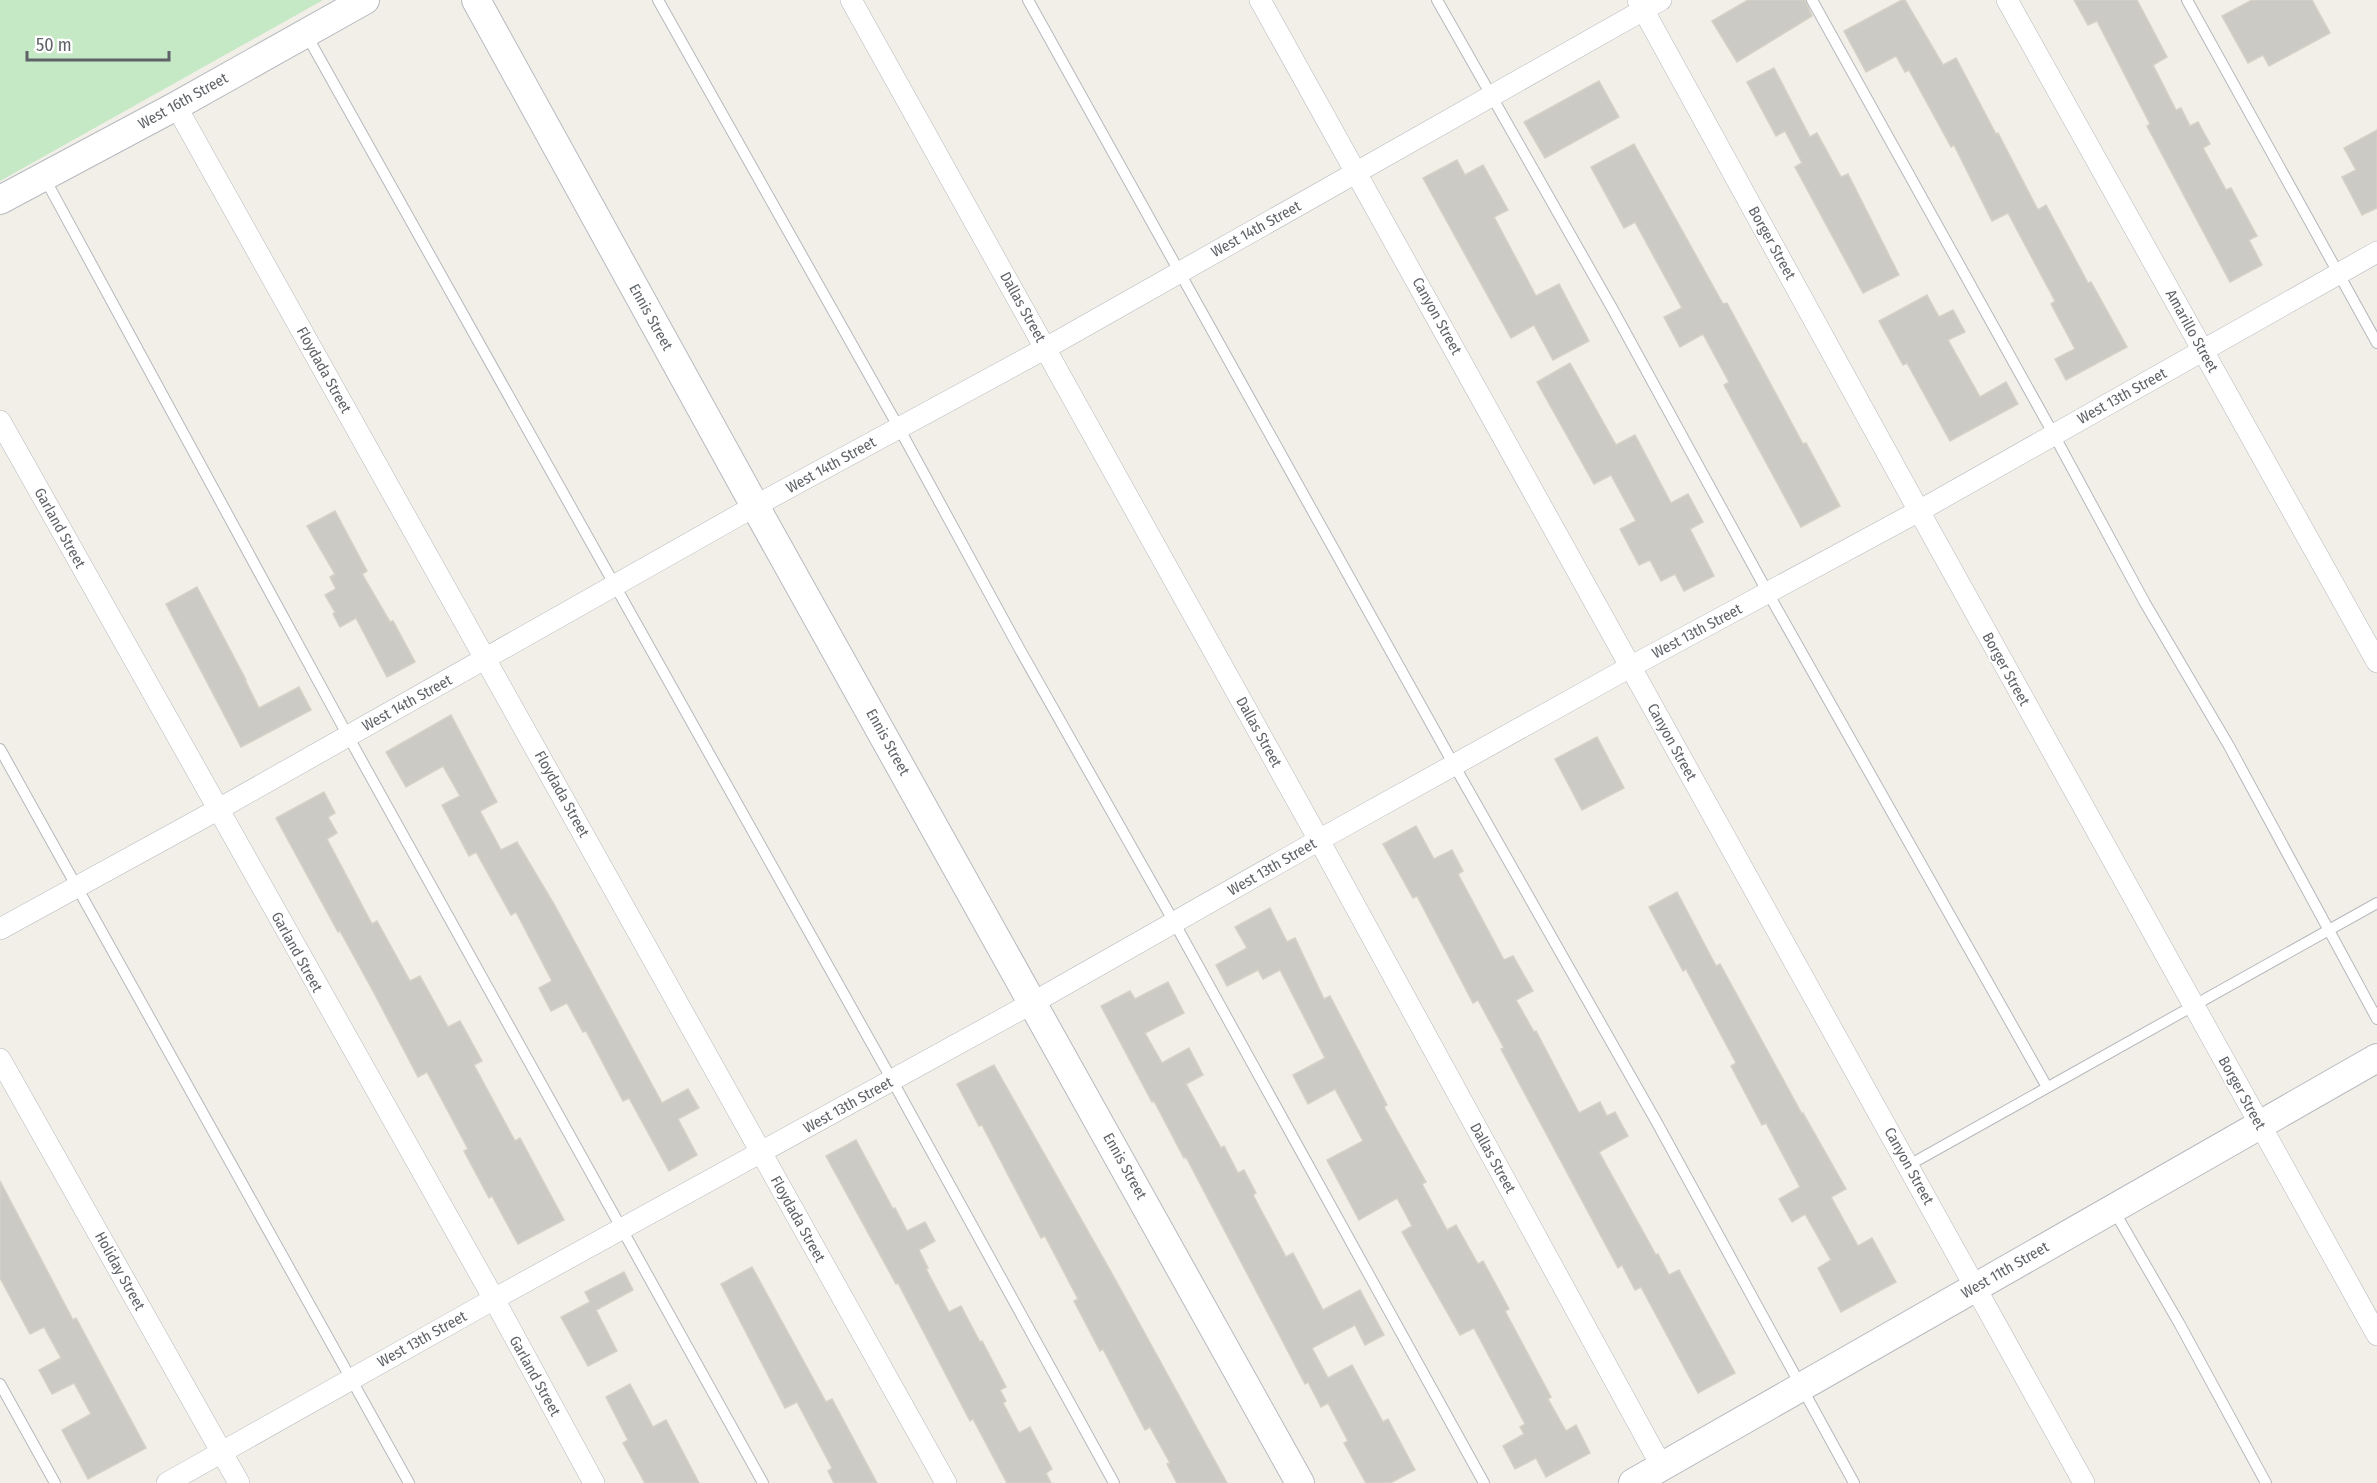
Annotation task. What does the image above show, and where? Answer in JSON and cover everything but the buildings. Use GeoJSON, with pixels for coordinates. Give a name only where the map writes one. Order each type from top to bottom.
{"type":"FeatureCollection","features":[{"type":"Feature","properties":{"kind":"main road","name":"West 16th Street"},"geometry":{"type":"LineString","coordinates":[[0,200],[176,106],[365,0]]}},
{"type":"Feature","properties":{"kind":"main road","name":"Ennis Street"},"geometry":{"type":"LineString","coordinates":[[476,0],[755,506],[1034,1002],[1300,1483]]}},
{"type":"Feature","properties":{"kind":"main road","name":"West 11th Street"},"geometry":{"type":"LineString","coordinates":[[1633,1483],[2377,1058]]}},
{"type":"Feature","properties":{"kind":"street","name":"Dallas Street"},"geometry":{"type":"LineString","coordinates":[[852,0],[1319,840],[1662,1467]]}},
{"type":"Feature","properties":{"kind":"street","name":"Canyon Street"},"geometry":{"type":"LineString","coordinates":[[1260,0],[2084,1483]]}},
{"type":"Feature","properties":{"kind":"street","name":"Amarillo Street"},"geometry":{"type":"LineString","coordinates":[[2007,0],[2377,662]]}},
{"type":"Feature","properties":{"kind":"street","name":"West 14th Street"},"geometry":{"type":"LineString","coordinates":[[0,929],[217,810],[755,506],[1046,348],[1490,96],[1648,3]]}},
{"type":"Feature","properties":{"kind":"street","name":"Borger Street"},"geometry":{"type":"LineString","coordinates":[[1648,3],[1919,511],[2377,1335]]}},
{"type":"Feature","properties":{"kind":"street","name":"Floydada Street"},"geometry":{"type":"LineString","coordinates":[[176,106],[946,1483]]}},
{"type":"Feature","properties":{"kind":"street","name":"West 13th Street"},"geometry":{"type":"LineString","coordinates":[[167,1483],[494,1299],[1034,1002],[1630,667],[1919,511],[2377,252]]}},
{"type":"Feature","properties":{"kind":"street","name":"Garland Street"},"geometry":{"type":"LineString","coordinates":[[0,421],[494,1299],[594,1483]]}},
{"type":"Feature","properties":{"kind":"street","name":"Holiday Street"},"geometry":{"type":"LineString","coordinates":[[0,1059],[239,1483]]}},
{"type":"Feature","properties":{"kind":"lane"},"geometry":{"type":"LineString","coordinates":[[658,0],[899,428],[1484,1483]]}},
{"type":"Feature","properties":{"kind":"lane"},"geometry":{"type":"LineString","coordinates":[[1028,0],[1454,765],[1656,1121],[1854,1483]]}},
{"type":"Feature","properties":{"kind":"lane"},"geometry":{"type":"LineString","coordinates":[[1437,0],[1612,308],[1768,592],[2047,1088]]}},
{"type":"Feature","properties":{"kind":"lane"},"geometry":{"type":"LineString","coordinates":[[1812,0],[2145,603],[2229,746],[2377,1018]]}},
{"type":"Feature","properties":{"kind":"lane"},"geometry":{"type":"LineString","coordinates":[[2187,0],[2377,342]]}},
{"type":"Feature","properties":{"kind":"lane"},"geometry":{"type":"LineString","coordinates":[[305,33],[892,1080],[1114,1483]]}},
{"type":"Feature","properties":{"kind":"lane"},"geometry":{"type":"LineString","coordinates":[[44,177],[348,736],[763,1483]]}},
{"type":"Feature","properties":{"kind":"lane"},"geometry":{"type":"LineString","coordinates":[[0,749],[409,1483]]}},
{"type":"Feature","properties":{"kind":"lane"},"geometry":{"type":"LineString","coordinates":[[1909,1165],[2377,903]]}},
{"type":"Feature","properties":{"kind":"lane"},"geometry":{"type":"LineString","coordinates":[[2113,1209],[2179,1323],[2266,1483]]}},
{"type":"Feature","properties":{"kind":"lane"},"geometry":{"type":"LineString","coordinates":[[0,1384],[55,1483]]}},
{"type":"Feature","properties":{"kind":"green space"},"geometry":{"type":"Polygon","coordinates":[[[0,0],[323,0],[0,181],[0,0]]]}}]}
